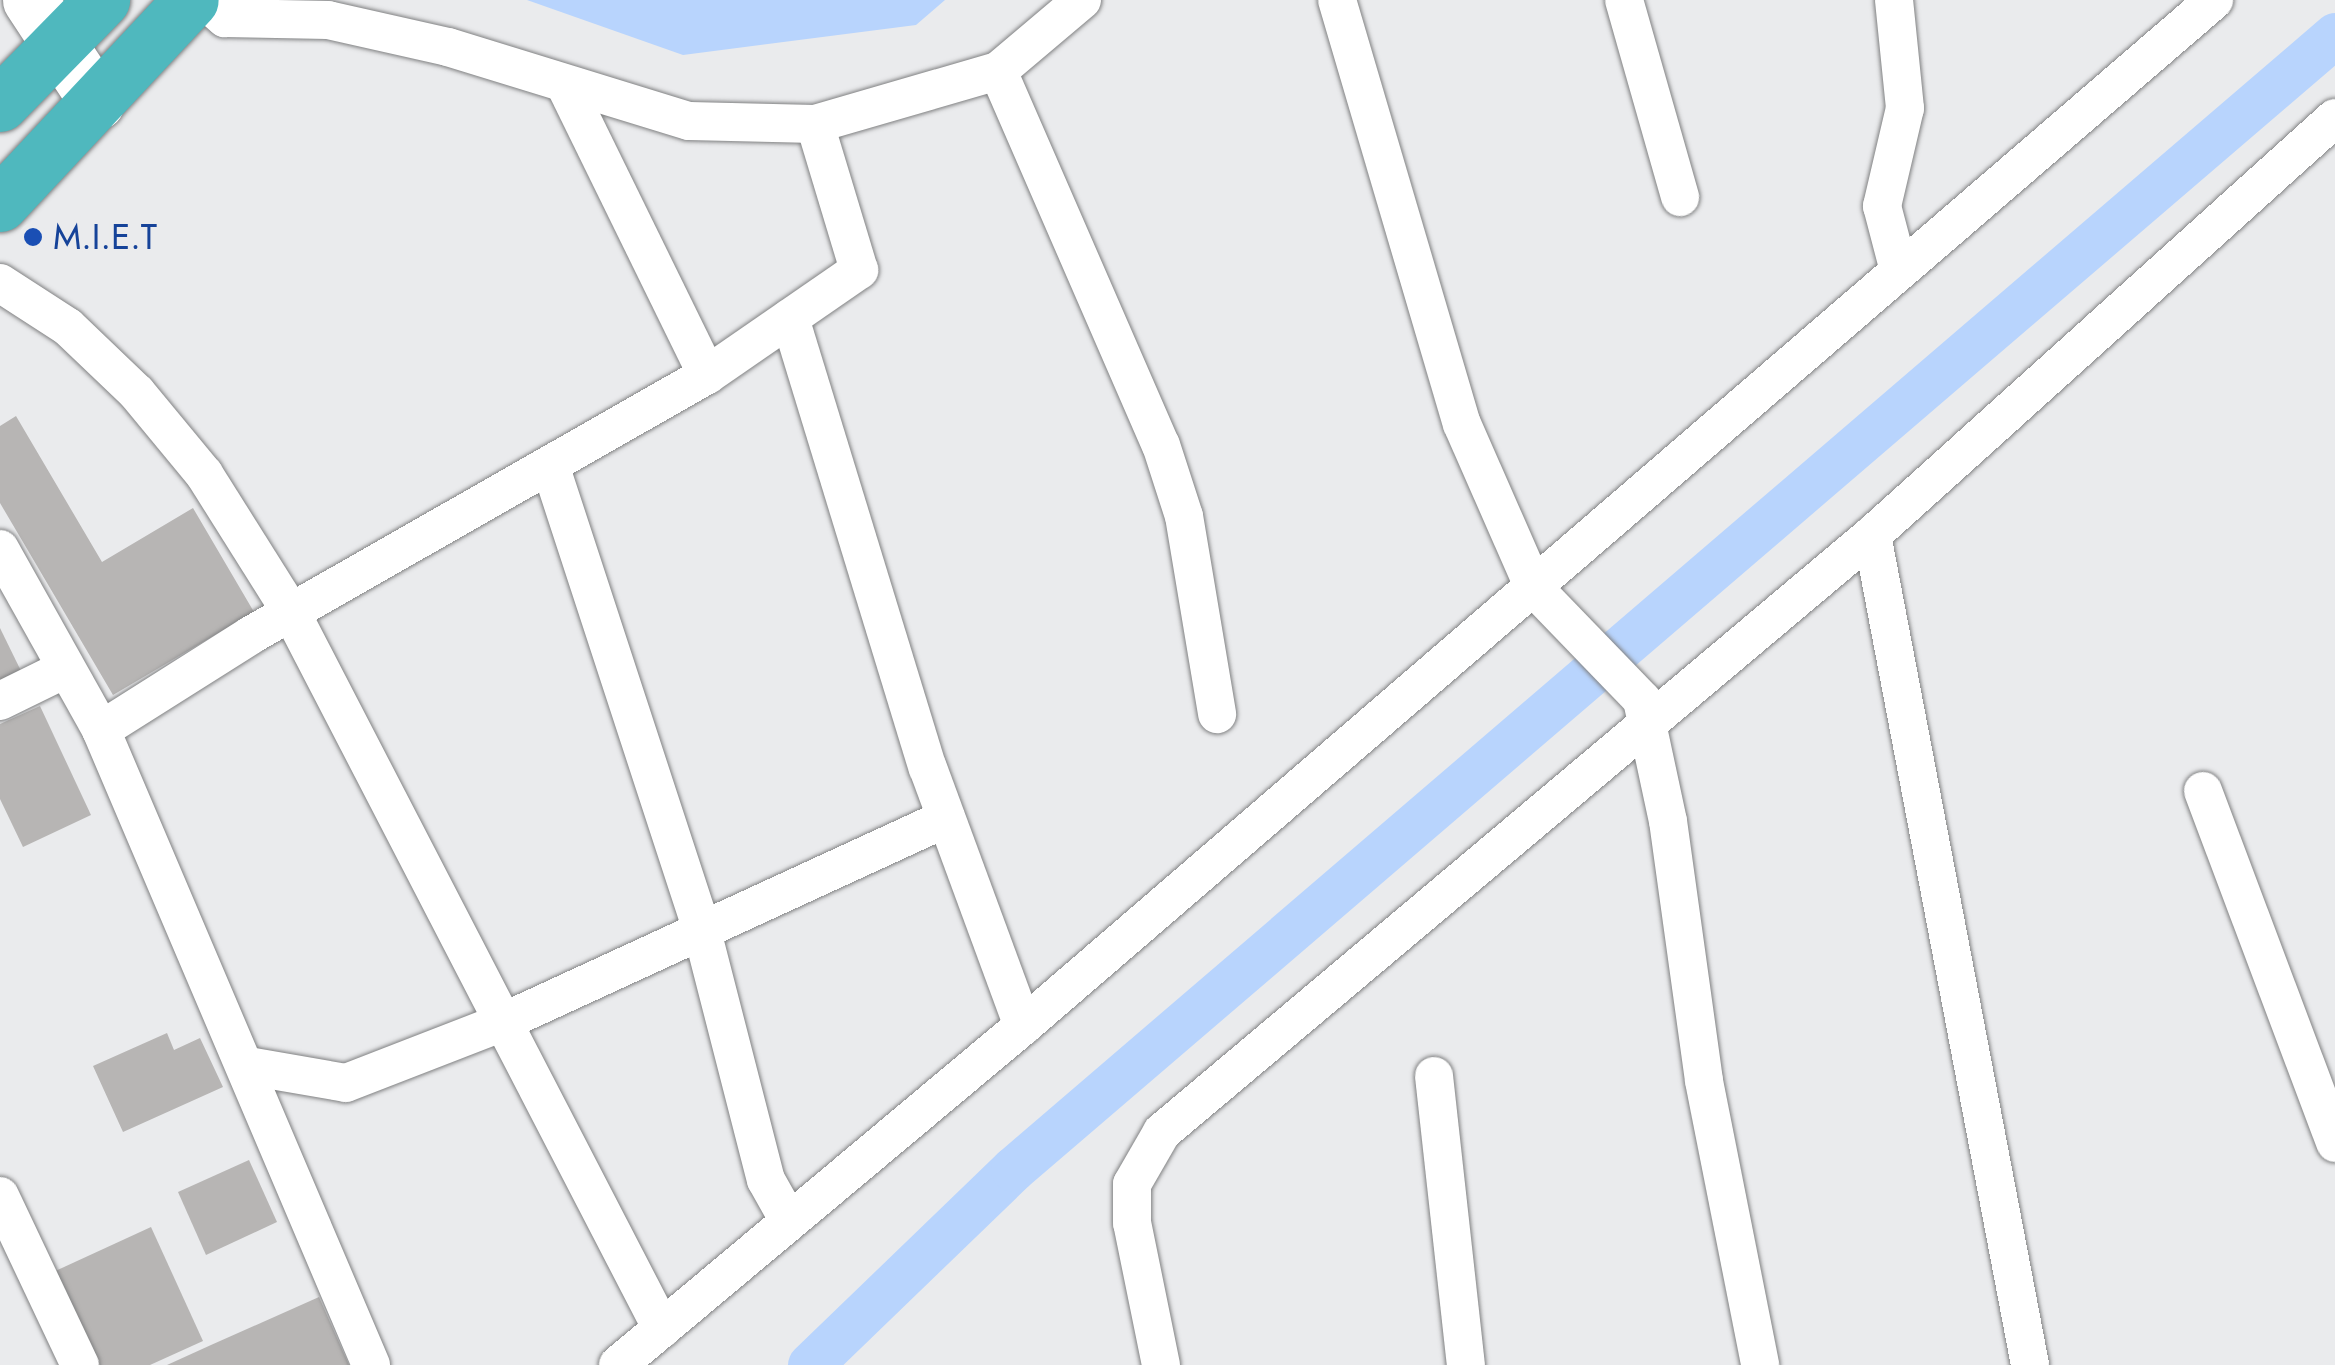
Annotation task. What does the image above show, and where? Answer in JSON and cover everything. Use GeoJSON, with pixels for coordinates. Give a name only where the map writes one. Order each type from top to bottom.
{"type":"FeatureCollection","features":[{"type":"Feature","properties":{"kind":"highway"},"geometry":{"type":"LineString","coordinates":[[0,104],[45,22],[102,0]]}},
{"type":"Feature","properties":{"kind":"highway"},"geometry":{"type":"LineString","coordinates":[[2,197],[191,0]]}},
{"type":"Feature","properties":{"kind":"main road"},"geometry":{"type":"LineString","coordinates":[[45,22],[97,102]]}},
{"type":"Feature","properties":{"kind":"street"},"geometry":{"type":"LineString","coordinates":[[204,0],[225,18],[328,20],[448,46],[689,121],[815,124],[998,71],[1082,0]]}},
{"type":"Feature","properties":{"kind":"street"},"geometry":{"type":"LineString","coordinates":[[1337,0],[1462,424],[1546,600],[1645,714],[1704,1081],[1760,1365]]}},
{"type":"Feature","properties":{"kind":"street"},"geometry":{"type":"LineString","coordinates":[[1624,0],[1680,196]]}},
{"type":"Feature","properties":{"kind":"street"},"geometry":{"type":"LineString","coordinates":[[1894,0],[1905,108],[1882,206],[1898,271]]}},
{"type":"Feature","properties":{"kind":"street"},"geometry":{"type":"LineString","coordinates":[[618,1365],[1022,1026],[1546,600],[1898,271],[2214,0]]}},
{"type":"Feature","properties":{"kind":"street"},"geometry":{"type":"LineString","coordinates":[[998,71],[1161,445],[1184,516],[1217,714]]}},
{"type":"Feature","properties":{"kind":"street"},"geometry":{"type":"LineString","coordinates":[[564,84],[706,375]]}},
{"type":"Feature","properties":{"kind":"street"},"geometry":{"type":"LineString","coordinates":[[1160,1365],[1132,1223],[1132,1184],[1142,1156],[1162,1132],[1645,714],[1872,535],[2335,118]]}},
{"type":"Feature","properties":{"kind":"street"},"geometry":{"type":"LineString","coordinates":[[101,730],[291,612],[706,375],[859,270],[815,124]]}},
{"type":"Feature","properties":{"kind":"street"},"geometry":{"type":"LineString","coordinates":[[0,283],[68,328],[137,392],[204,474],[291,612],[662,1328]]}},
{"type":"Feature","properties":{"kind":"street"},"geometry":{"type":"LineString","coordinates":[[790,318],[946,818],[1022,1026]]}},
{"type":"Feature","properties":{"kind":"street"},"geometry":{"type":"LineString","coordinates":[[550,465],[702,931],[766,1180],[789,1220]]}},
{"type":"Feature","properties":{"kind":"street"},"geometry":{"type":"LineString","coordinates":[[1872,535],[2030,1365]]}},
{"type":"Feature","properties":{"kind":"street"},"geometry":{"type":"LineString","coordinates":[[0,549],[63,670],[101,730],[248,1066],[371,1365]]}},
{"type":"Feature","properties":{"kind":"street"},"geometry":{"type":"LineString","coordinates":[[0,700],[63,670]]}},
{"type":"Feature","properties":{"kind":"street"},"geometry":{"type":"LineString","coordinates":[[2203,791],[2335,1143]]}},
{"type":"Feature","properties":{"kind":"street"},"geometry":{"type":"LineString","coordinates":[[248,1066],[346,1083],[502,1023],[946,818]]}},
{"type":"Feature","properties":{"kind":"street"},"geometry":{"type":"LineString","coordinates":[[1434,1076],[1466,1365]]}},
{"type":"Feature","properties":{"kind":"street"},"geometry":{"type":"LineString","coordinates":[[0,1196],[80,1365]]}},
{"type":"Feature","properties":{"kind":"water"},"geometry":{"type":"Polygon","coordinates":[[[527,0],[945,0],[916,25],[683,55],[527,0]]]}},
{"type":"Feature","properties":{"kind":"building"},"geometry":{"type":"Polygon","coordinates":[[[16,416],[102,562],[193,508],[254,612],[113,695],[0,503],[0,426],[16,416]]]}},
{"type":"Feature","properties":{"kind":"building"},"geometry":{"type":"Polygon","coordinates":[[[0,628],[22,673],[0,684],[0,628]]]}},
{"type":"Feature","properties":{"kind":"building"},"geometry":{"type":"Polygon","coordinates":[[[40,706],[91,815],[23,847],[0,799],[0,724],[40,706]]]}},
{"type":"Feature","properties":{"kind":"building"},"geometry":{"type":"Polygon","coordinates":[[[167,1033],[174,1050],[200,1038],[223,1087],[123,1132],[93,1066],[167,1033]]]}},
{"type":"Feature","properties":{"kind":"building"},"geometry":{"type":"Polygon","coordinates":[[[249,1160],[277,1222],[206,1255],[178,1192],[249,1160]]]}},
{"type":"Feature","properties":{"kind":"building"},"geometry":{"type":"Polygon","coordinates":[[[151,1227],[203,1341],[150,1365],[93,1365],[51,1273],[151,1227]]]}},
{"type":"Feature","properties":{"kind":"building"},"geometry":{"type":"Polygon","coordinates":[[[319,1297],[349,1365],[167,1365],[211,1345],[319,1297]]]}},
{"type":"Feature","properties":{"kind":"waterway"},"geometry":{"type":"LineString","coordinates":[[810,1365],[1013,1169],[2335,35]]}},
{"type":"Feature","properties":{"kind":"place","name":"M.I.E.T"},"geometry":{"type":"Point","coordinates":[33,237]}}]}
